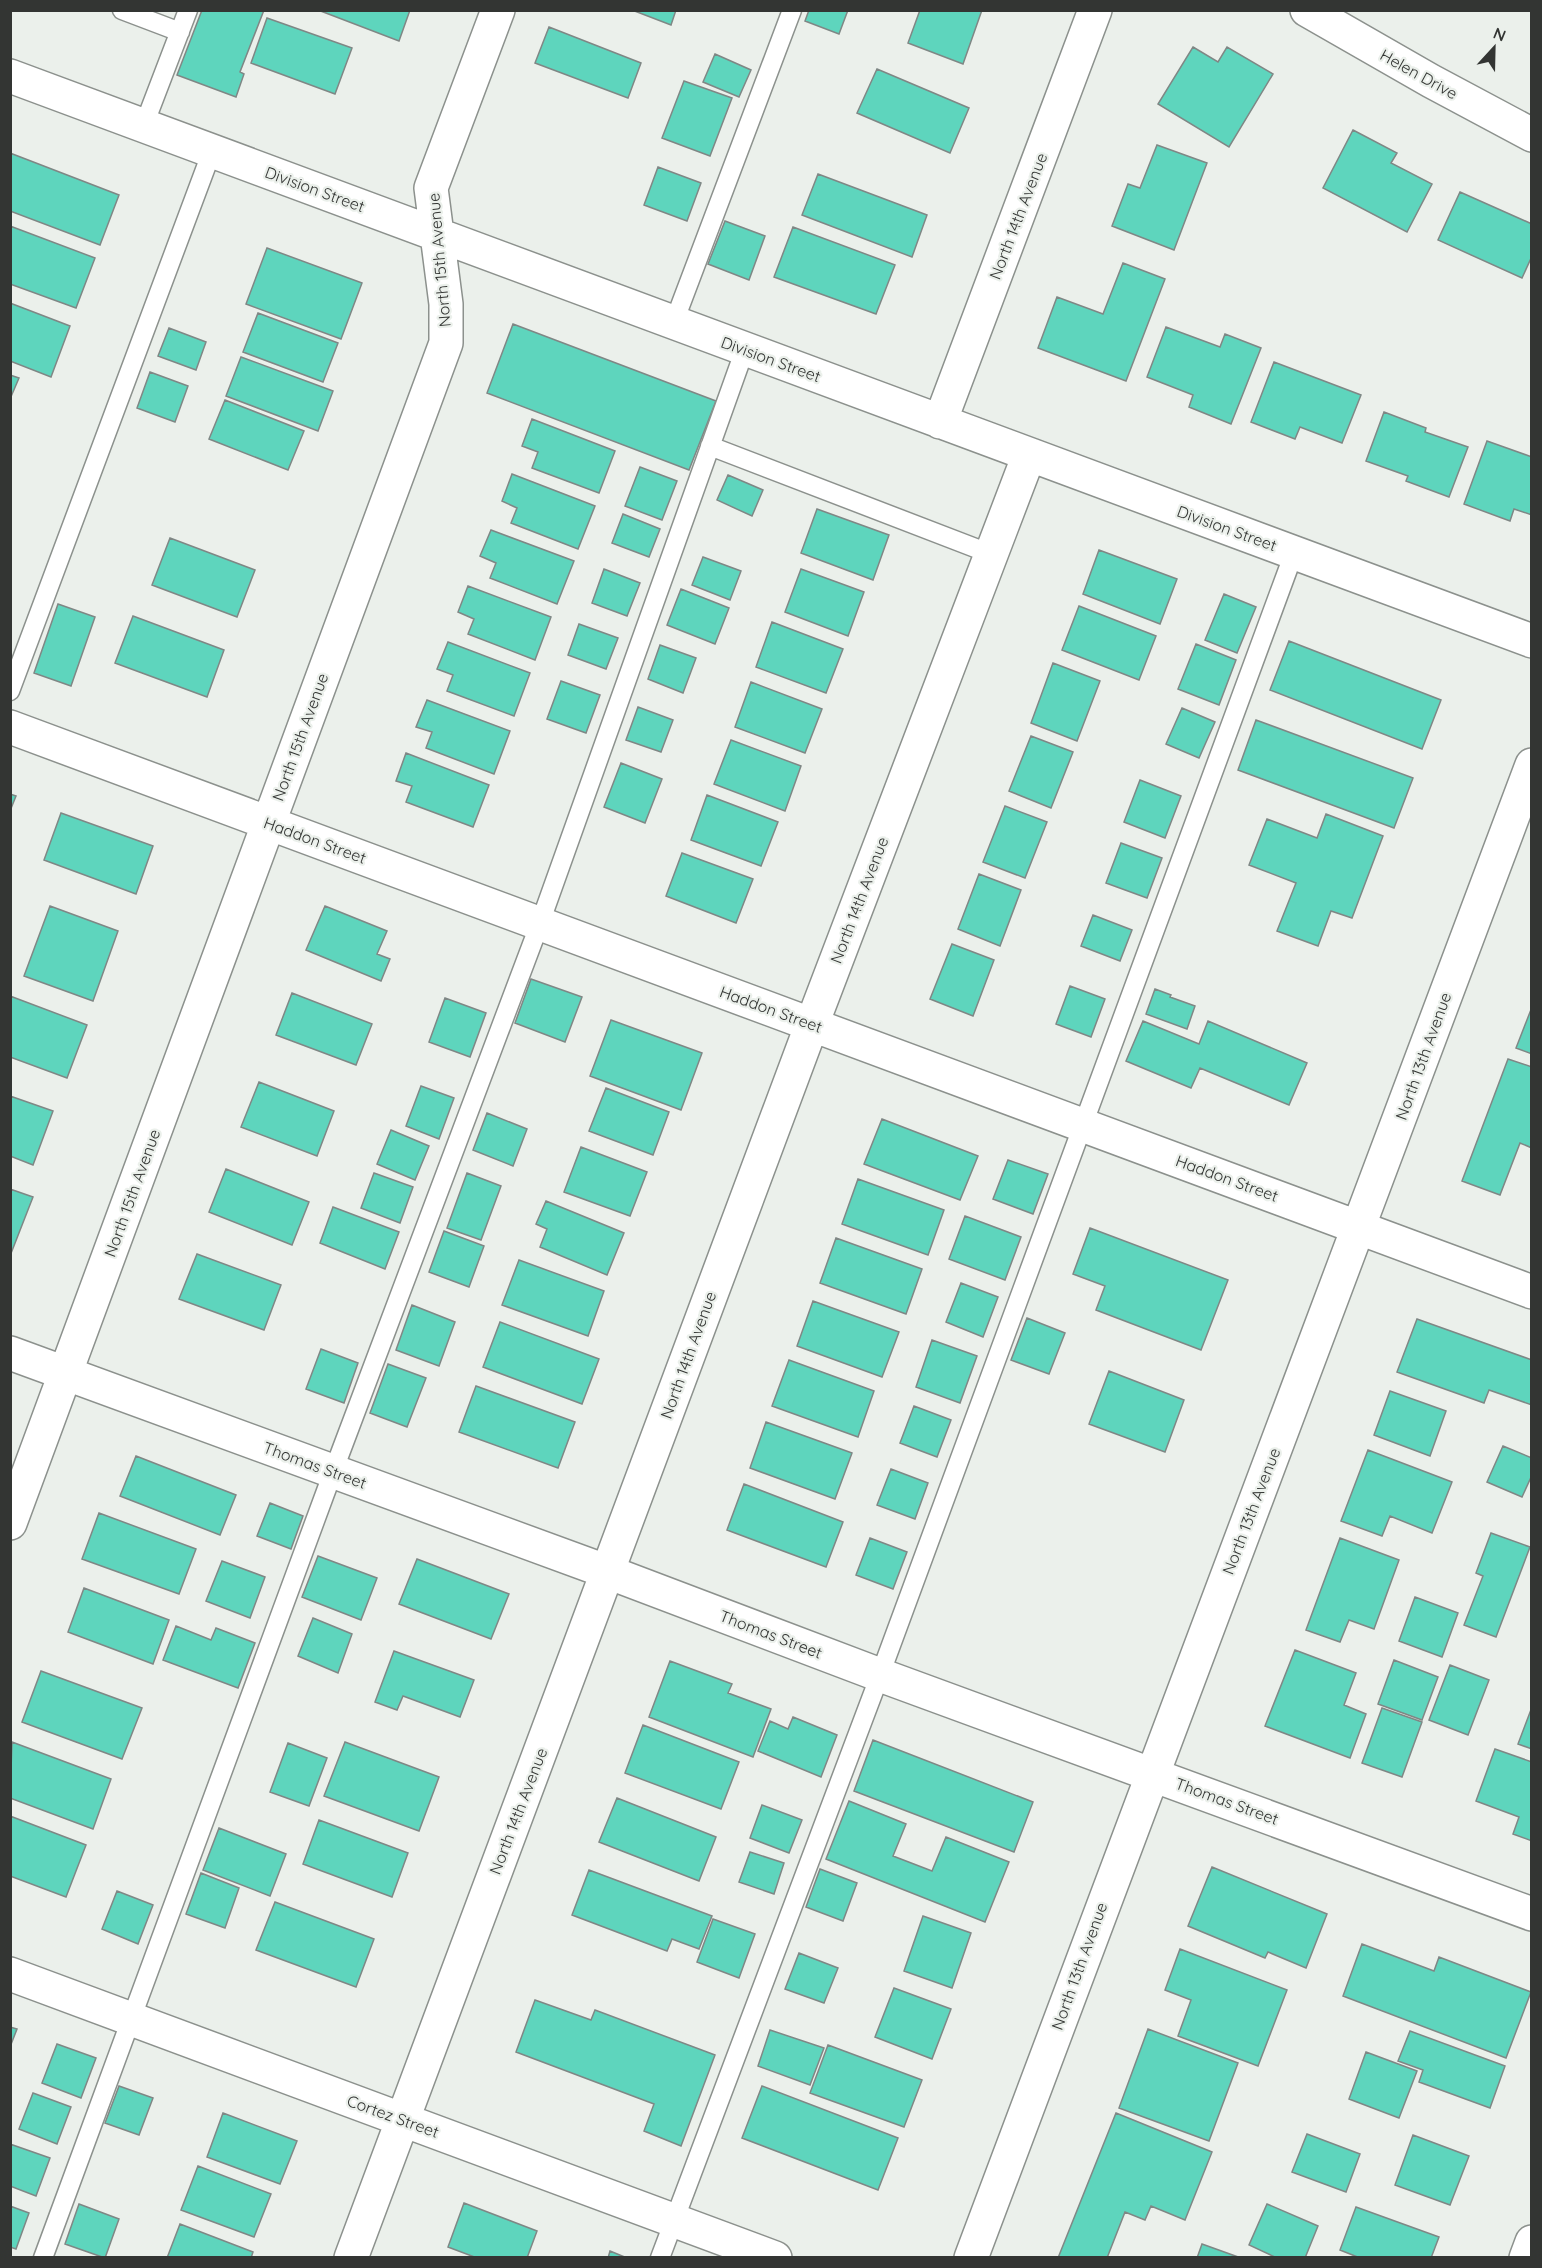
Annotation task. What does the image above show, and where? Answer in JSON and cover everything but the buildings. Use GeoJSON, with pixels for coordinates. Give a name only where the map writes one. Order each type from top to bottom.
{"type":"FeatureCollection","features":[{"type":"Feature","properties":{"kind":"street","name":"North 15th Avenue"},"geometry":{"type":"LineString","coordinates":[[10,1523],[446,343],[446,304],[431,188],[498,10]]}},
{"type":"Feature","properties":{"kind":"street","name":"North 14th Avenue"},"geometry":{"type":"LineString","coordinates":[[940,422],[1095,10]]}},
{"type":"Feature","properties":{"kind":"street","name":"Helen Drive"},"geometry":{"type":"LineString","coordinates":[[1306,10],[1532,135]]}},
{"type":"Feature","properties":{"kind":"street","name":"Division Street"},"geometry":{"type":"LineString","coordinates":[[10,76],[1532,641]]}},
{"type":"Feature","properties":{"kind":"street","name":"North 14th Avenue"},"geometry":{"type":"LineString","coordinates":[[351,2258],[812,1024],[1029,455]]}},
{"type":"Feature","properties":{"kind":"street","name":"Haddon Street"},"geometry":{"type":"LineString","coordinates":[[10,726],[1532,1292]]}},
{"type":"Feature","properties":{"kind":"street","name":"North 13th Avenue"},"geometry":{"type":"LineString","coordinates":[[971,2258],[1151,1773],[1359,1228],[1532,765]]}},
{"type":"Feature","properties":{"kind":"street","name":"Thomas Street"},"geometry":{"type":"LineString","coordinates":[[10,1353],[608,1572],[880,1676],[1151,1773],[1532,1914]]}},
{"type":"Feature","properties":{"kind":"street","name":"Cortez Street"},"geometry":{"type":"LineString","coordinates":[[10,1974],[775,2258]]}},
{"type":"Feature","properties":{"kind":"street"},"geometry":{"type":"LineString","coordinates":[[1526,2258],[1532,2242]]}},
{"type":"Feature","properties":{"kind":"lane"},"geometry":{"type":"LineString","coordinates":[[122,10],[180,32]]}},
{"type":"Feature","properties":{"kind":"lane"},"geometry":{"type":"LineString","coordinates":[[144,126],[188,10]]}},
{"type":"Feature","properties":{"kind":"lane"},"geometry":{"type":"LineString","coordinates":[[674,322],[792,10]]}},
{"type":"Feature","properties":{"kind":"lane"},"geometry":{"type":"LineString","coordinates":[[10,691],[212,151]]}},
{"type":"Feature","properties":{"kind":"lane"},"geometry":{"type":"LineString","coordinates":[[43,2258],[333,1472],[540,923],[745,349]]}},
{"type":"Feature","properties":{"kind":"lane"},"geometry":{"type":"LineString","coordinates":[[710,446],[991,554]]}},
{"type":"Feature","properties":{"kind":"lane"},"geometry":{"type":"LineString","coordinates":[[660,2258],[880,1676],[1294,553]]}}]}
